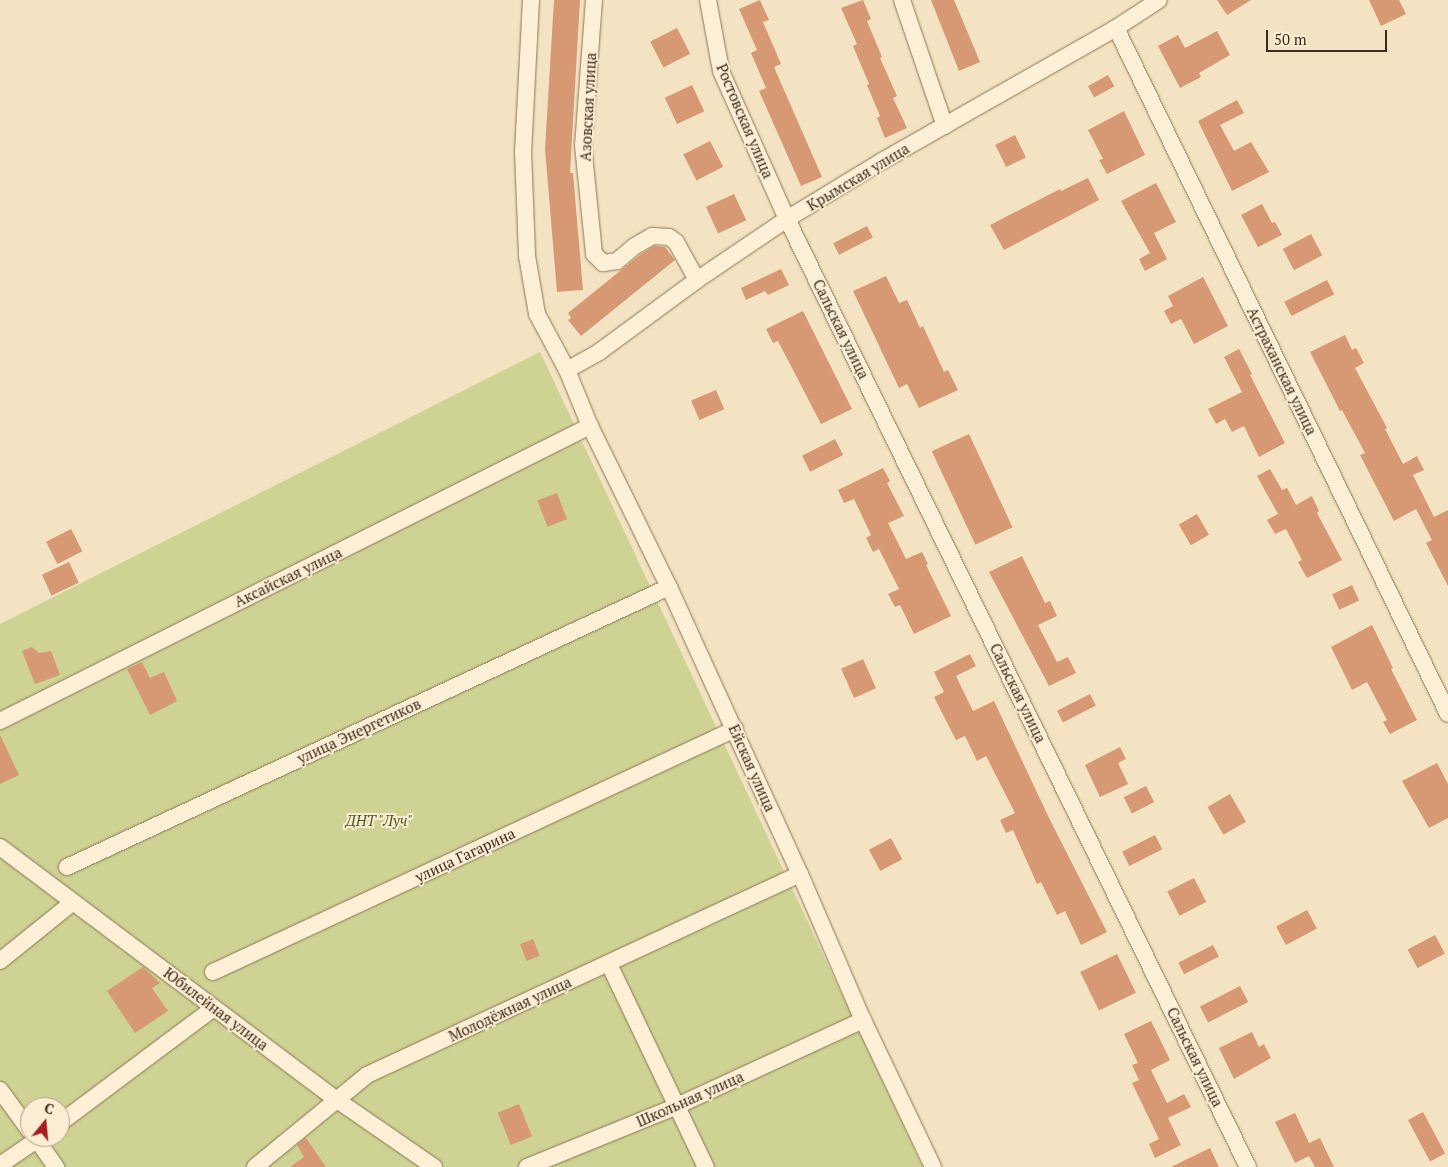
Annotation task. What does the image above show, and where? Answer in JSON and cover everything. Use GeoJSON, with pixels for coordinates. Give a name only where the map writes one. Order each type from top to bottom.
{"type":"FeatureCollection","features":[{"type":"Feature","properties":{"kind":"street","name":"Ейская улица"},"geometry":{"type":"LineString","coordinates":[[531,0],[523,151],[528,256],[537,314],[567,370],[590,426],[669,587],[735,729],[800,874],[857,1024],[929,1166]]}},
{"type":"Feature","properties":{"kind":"street","name":"Азовская улица"},"geometry":{"type":"LineString","coordinates":[[594,0],[583,145],[594,254],[603,263],[616,262],[635,246],[652,236],[669,237],[676,242],[697,280]]}},
{"type":"Feature","properties":{"kind":"street","name":"Ростовская улица"},"geometry":{"type":"LineString","coordinates":[[708,0],[722,71],[785,215]]}},
{"type":"Feature","properties":{"kind":"street"},"geometry":{"type":"LineString","coordinates":[[902,0],[945,126]]}},
{"type":"Feature","properties":{"kind":"street","name":"Крымская улица"},"geometry":{"type":"LineString","coordinates":[[567,370],[599,352],[785,215],[1116,28],[1159,0]]}},
{"type":"Feature","properties":{"kind":"street","name":"Астраханская улица"},"geometry":{"type":"LineString","coordinates":[[1116,28],[1448,714]]}},
{"type":"Feature","properties":{"kind":"street","name":"Сальская улица"},"geometry":{"type":"LineString","coordinates":[[785,215],[1248,1167]]}},
{"type":"Feature","properties":{"kind":"street","name":"Аксайская улица"},"geometry":{"type":"LineString","coordinates":[[0,721],[590,426]]}},
{"type":"Feature","properties":{"kind":"street","name":"улица Энергетиков"},"geometry":{"type":"LineString","coordinates":[[67,867],[669,587]]}},
{"type":"Feature","properties":{"kind":"street","name":"улица Гагарина"},"geometry":{"type":"LineString","coordinates":[[213,972],[735,729]]}},
{"type":"Feature","properties":{"kind":"street","name":"Юбилейная улица"},"geometry":{"type":"LineString","coordinates":[[0,847],[337,1100],[434,1167]]}},
{"type":"Feature","properties":{"kind":"street","name":"Молодёжная улица"},"geometry":{"type":"LineString","coordinates":[[255,1167],[367,1075],[800,874]]}},
{"type":"Feature","properties":{"kind":"street"},"geometry":{"type":"LineString","coordinates":[[0,961],[73,902]]}},
{"type":"Feature","properties":{"kind":"street"},"geometry":{"type":"LineString","coordinates":[[609,964],[706,1167]]}},
{"type":"Feature","properties":{"kind":"street"},"geometry":{"type":"LineString","coordinates":[[70,1116],[214,1008]]}},
{"type":"Feature","properties":{"kind":"street","name":"Школьная улица"},"geometry":{"type":"LineString","coordinates":[[527,1167],[677,1106],[857,1024]]}},
{"type":"Feature","properties":{"kind":"street"},"geometry":{"type":"LineString","coordinates":[[0,1090],[20,1116]]}},
{"type":"Feature","properties":{"kind":"street"},"geometry":{"type":"LineString","coordinates":[[0,1165],[22,1147]]}},
{"type":"Feature","properties":{"kind":"street"},"geometry":{"type":"LineString","coordinates":[[43,1147],[56,1167]]}},
{"type":"Feature","properties":{"kind":"green space","name":"ДНТ \"Луч\""},"geometry":{"type":"Polygon","coordinates":[[[540,352],[923,1167],[0,1167],[0,624],[540,352]]]}},
{"type":"Feature","properties":{"kind":"building"},"geometry":{"type":"Polygon","coordinates":[[[554,0],[580,0],[570,173],[573,173],[583,290],[557,292],[545,149],[554,0]]]}},
{"type":"Feature","properties":{"kind":"building"},"geometry":{"type":"Polygon","coordinates":[[[760,0],[769,20],[763,22],[781,64],[774,67],[822,177],[801,186],[759,91],[766,88],[751,53],[757,50],[739,9],[760,0]]]}},
{"type":"Feature","properties":{"kind":"building"},"geometry":{"type":"Polygon","coordinates":[[[863,0],[871,19],[867,21],[882,57],[880,58],[897,96],[893,98],[907,128],[885,138],[877,118],[880,116],[867,85],[869,84],[853,46],[857,44],[841,8],[863,0]]]}},
{"type":"Feature","properties":{"kind":"building"},"geometry":{"type":"Polygon","coordinates":[[[931,0],[954,0],[980,62],[959,71],[931,0]]]}},
{"type":"Feature","properties":{"kind":"building"},"geometry":{"type":"Polygon","coordinates":[[[1217,0],[1251,0],[1227,15],[1217,0]]]}},
{"type":"Feature","properties":{"kind":"building"},"geometry":{"type":"Polygon","coordinates":[[[1369,0],[1399,0],[1406,14],[1381,26],[1369,0]]]}},
{"type":"Feature","properties":{"kind":"building"},"geometry":{"type":"Polygon","coordinates":[[[677,28],[690,54],[663,67],[650,42],[677,28]]]}},
{"type":"Feature","properties":{"kind":"building"},"geometry":{"type":"Polygon","coordinates":[[[1217,31],[1230,55],[1199,73],[1201,77],[1180,88],[1158,46],[1178,35],[1185,48],[1217,31]]]}},
{"type":"Feature","properties":{"kind":"building"},"geometry":{"type":"Polygon","coordinates":[[[1108,75],[1114,86],[1094,98],[1088,86],[1108,75]]]}},
{"type":"Feature","properties":{"kind":"building"},"geometry":{"type":"Polygon","coordinates":[[[692,85],[704,111],[677,124],[665,98],[692,85]]]}},
{"type":"Feature","properties":{"kind":"building"},"geometry":{"type":"Polygon","coordinates":[[[1237,100],[1244,113],[1220,125],[1234,151],[1251,142],[1269,172],[1232,191],[1198,121],[1237,100]]]}},
{"type":"Feature","properties":{"kind":"building"},"geometry":{"type":"Polygon","coordinates":[[[1124,111],[1145,155],[1107,174],[1099,160],[1103,159],[1088,130],[1124,111]]]}},
{"type":"Feature","properties":{"kind":"building"},"geometry":{"type":"Polygon","coordinates":[[[1015,135],[1026,157],[1006,167],[995,145],[1015,135]]]}},
{"type":"Feature","properties":{"kind":"building"},"geometry":{"type":"Polygon","coordinates":[[[710,141],[723,167],[696,180],[683,155],[710,141]]]}},
{"type":"Feature","properties":{"kind":"building"},"geometry":{"type":"Polygon","coordinates":[[[1088,178],[1099,200],[1004,250],[990,225],[1060,189],[1061,191],[1088,178]]]}},
{"type":"Feature","properties":{"kind":"building"},"geometry":{"type":"Polygon","coordinates":[[[1156,183],[1176,222],[1154,233],[1167,259],[1145,271],[1139,259],[1150,253],[1121,201],[1156,183]]]}},
{"type":"Feature","properties":{"kind":"building"},"geometry":{"type":"Polygon","coordinates":[[[734,194],[746,220],[718,233],[706,207],[734,194]]]}},
{"type":"Feature","properties":{"kind":"building"},"geometry":{"type":"Polygon","coordinates":[[[1262,204],[1272,223],[1275,222],[1282,235],[1258,247],[1241,215],[1262,204]]]}},
{"type":"Feature","properties":{"kind":"building"},"geometry":{"type":"Polygon","coordinates":[[[867,226],[873,238],[839,255],[833,243],[867,226]]]}},
{"type":"Feature","properties":{"kind":"building"},"geometry":{"type":"Polygon","coordinates":[[[1311,234],[1322,255],[1294,270],[1283,249],[1311,234]]]}},
{"type":"Feature","properties":{"kind":"building"},"geometry":{"type":"Polygon","coordinates":[[[654,246],[665,247],[675,260],[581,336],[568,320],[571,318],[568,313],[641,254],[654,246]]]}},
{"type":"Feature","properties":{"kind":"building"},"geometry":{"type":"Polygon","coordinates":[[[781,269],[789,285],[768,295],[765,291],[746,300],[741,288],[781,269]]]}},
{"type":"Feature","properties":{"kind":"building"},"geometry":{"type":"Polygon","coordinates":[[[886,276],[899,303],[907,300],[920,328],[923,326],[944,372],[948,370],[958,390],[919,408],[907,384],[899,388],[853,291],[886,276]]]}},
{"type":"Feature","properties":{"kind":"building"},"geometry":{"type":"Polygon","coordinates":[[[1203,277],[1228,326],[1194,344],[1181,319],[1171,324],[1164,311],[1173,306],[1168,296],[1203,277]]]}},
{"type":"Feature","properties":{"kind":"building"},"geometry":{"type":"Polygon","coordinates":[[[1327,280],[1334,294],[1291,316],[1284,302],[1327,280]]]}},
{"type":"Feature","properties":{"kind":"building"},"geometry":{"type":"Polygon","coordinates":[[[803,311],[852,409],[821,424],[778,341],[773,343],[766,329],[803,311]]]}},
{"type":"Feature","properties":{"kind":"building"},"geometry":{"type":"Polygon","coordinates":[[[1345,335],[1352,350],[1356,348],[1364,363],[1355,368],[1387,428],[1385,429],[1403,464],[1417,456],[1424,470],[1413,475],[1434,517],[1448,510],[1448,586],[1426,543],[1432,540],[1416,509],[1394,521],[1360,455],[1365,453],[1342,410],[1340,411],[1310,352],[1345,335]]]}},
{"type":"Feature","properties":{"kind":"building"},"geometry":{"type":"Polygon","coordinates":[[[1239,349],[1252,374],[1250,375],[1285,443],[1259,457],[1244,426],[1232,432],[1225,419],[1216,424],[1208,409],[1242,392],[1224,357],[1239,349]]]}},
{"type":"Feature","properties":{"kind":"building"},"geometry":{"type":"Polygon","coordinates":[[[716,390],[724,409],[699,420],[691,401],[716,390]]]}},
{"type":"Feature","properties":{"kind":"building"},"geometry":{"type":"Polygon","coordinates":[[[969,434],[1013,527],[975,545],[932,451],[969,434]]]}},
{"type":"Feature","properties":{"kind":"building"},"geometry":{"type":"Polygon","coordinates":[[[835,439],[843,455],[810,472],[802,456],[835,439]]]}},
{"type":"Feature","properties":{"kind":"building"},"geometry":{"type":"Polygon","coordinates":[[[883,468],[890,481],[887,483],[904,516],[888,523],[906,559],[922,552],[928,564],[926,565],[951,616],[914,634],[900,605],[895,607],[888,594],[899,589],[879,549],[873,552],[866,538],[871,535],[854,499],[844,503],[838,490],[883,468]]]}},
{"type":"Feature","properties":{"kind":"building"},"geometry":{"type":"Polygon","coordinates":[[[1270,469],[1282,490],[1287,488],[1296,505],[1312,496],[1319,511],[1317,513],[1342,560],[1307,578],[1298,562],[1302,560],[1286,529],[1275,534],[1267,520],[1278,514],[1257,476],[1270,469]]]}},
{"type":"Feature","properties":{"kind":"building"},"geometry":{"type":"Polygon","coordinates":[[[557,493],[567,519],[547,527],[537,501],[557,493]]]}},
{"type":"Feature","properties":{"kind":"building"},"geometry":{"type":"Polygon","coordinates":[[[1197,514],[1209,535],[1191,545],[1179,524],[1197,514]]]}},
{"type":"Feature","properties":{"kind":"building"},"geometry":{"type":"Polygon","coordinates":[[[71,529],[82,551],[57,564],[46,542],[71,529]]]}},
{"type":"Feature","properties":{"kind":"building"},"geometry":{"type":"Polygon","coordinates":[[[1022,556],[1045,603],[1050,601],[1057,616],[1038,625],[1057,662],[1068,657],[1076,673],[1049,686],[989,572],[1022,556]]]}},
{"type":"Feature","properties":{"kind":"building"},"geometry":{"type":"Polygon","coordinates":[[[69,562],[79,583],[52,596],[42,575],[69,562]]]}},
{"type":"Feature","properties":{"kind":"building"},"geometry":{"type":"Polygon","coordinates":[[[1352,585],[1359,600],[1339,610],[1332,594],[1352,585]]]}},
{"type":"Feature","properties":{"kind":"building"},"geometry":{"type":"Polygon","coordinates":[[[1372,625],[1393,668],[1391,669],[1417,720],[1390,734],[1383,722],[1387,720],[1367,682],[1352,690],[1331,647],[1372,625]]]}},
{"type":"Feature","properties":{"kind":"building"},"geometry":{"type":"Polygon","coordinates":[[[32,647],[39,653],[51,651],[60,675],[35,684],[22,651],[32,647]]]}},
{"type":"Feature","properties":{"kind":"building"},"geometry":{"type":"Polygon","coordinates":[[[970,654],[976,666],[956,676],[973,711],[994,701],[1049,818],[1107,932],[1081,945],[1065,911],[1057,915],[1041,882],[1037,884],[1013,830],[1006,833],[1000,820],[1015,813],[986,756],[977,761],[965,736],[956,740],[934,697],[944,692],[934,672],[970,654]]]}},
{"type":"Feature","properties":{"kind":"building"},"geometry":{"type":"Polygon","coordinates":[[[863,659],[876,688],[854,698],[841,669],[863,659]]]}},
{"type":"Feature","properties":{"kind":"building"},"geometry":{"type":"Polygon","coordinates":[[[142,662],[150,678],[164,672],[177,701],[150,715],[127,669],[142,662]]]}},
{"type":"Feature","properties":{"kind":"building"},"geometry":{"type":"Polygon","coordinates":[[[1090,694],[1096,706],[1063,722],[1057,711],[1090,694]]]}},
{"type":"Feature","properties":{"kind":"building"},"geometry":{"type":"Polygon","coordinates":[[[0,735],[19,775],[0,784],[0,735]]]}},
{"type":"Feature","properties":{"kind":"building"},"geometry":{"type":"Polygon","coordinates":[[[1120,747],[1126,759],[1118,763],[1128,784],[1100,797],[1085,765],[1120,747]]]}},
{"type":"Feature","properties":{"kind":"building"},"geometry":{"type":"Polygon","coordinates":[[[1437,763],[1448,784],[1448,818],[1429,828],[1402,781],[1437,763]]]}},
{"type":"Feature","properties":{"kind":"building"},"geometry":{"type":"Polygon","coordinates":[[[1146,786],[1154,802],[1132,813],[1124,797],[1146,786]]]}},
{"type":"Feature","properties":{"kind":"building"},"geometry":{"type":"Polygon","coordinates":[[[1230,794],[1246,822],[1223,835],[1207,807],[1230,794]]]}},
{"type":"Feature","properties":{"kind":"building"},"geometry":{"type":"Polygon","coordinates":[[[1155,835],[1162,849],[1129,866],[1122,852],[1155,835]]]}},
{"type":"Feature","properties":{"kind":"building"},"geometry":{"type":"Polygon","coordinates":[[[891,838],[902,859],[880,871],[869,850],[891,838]]]}},
{"type":"Feature","properties":{"kind":"building"},"geometry":{"type":"Polygon","coordinates":[[[1194,878],[1206,902],[1180,916],[1167,892],[1194,878]]]}},
{"type":"Feature","properties":{"kind":"building"},"geometry":{"type":"Polygon","coordinates":[[[1307,910],[1317,929],[1286,945],[1276,926],[1307,910]]]}},
{"type":"Feature","properties":{"kind":"building"},"geometry":{"type":"Polygon","coordinates":[[[1435,935],[1445,954],[1417,968],[1408,950],[1435,935]]]}},
{"type":"Feature","properties":{"kind":"building"},"geometry":{"type":"Polygon","coordinates":[[[533,939],[540,956],[527,961],[520,944],[533,939]]]}},
{"type":"Feature","properties":{"kind":"building"},"geometry":{"type":"Polygon","coordinates":[[[1213,945],[1219,957],[1184,974],[1178,963],[1213,945]]]}},
{"type":"Feature","properties":{"kind":"building"},"geometry":{"type":"Polygon","coordinates":[[[1117,954],[1136,993],[1099,1011],[1080,972],[1117,954]]]}},
{"type":"Feature","properties":{"kind":"building"},"geometry":{"type":"Polygon","coordinates":[[[143,967],[160,983],[152,988],[168,1011],[135,1033],[107,991],[143,967]]]}},
{"type":"Feature","properties":{"kind":"building"},"geometry":{"type":"Polygon","coordinates":[[[1240,986],[1248,1002],[1208,1022],[1200,1006],[1240,986]]]}},
{"type":"Feature","properties":{"kind":"building"},"geometry":{"type":"Polygon","coordinates":[[[1151,1021],[1170,1060],[1151,1070],[1167,1103],[1184,1094],[1191,1107],[1168,1118],[1181,1145],[1155,1158],[1149,1144],[1159,1139],[1132,1083],[1139,1080],[1132,1065],[1138,1063],[1124,1034],[1151,1021]]]}},
{"type":"Feature","properties":{"kind":"building"},"geometry":{"type":"Polygon","coordinates":[[[1252,1032],[1259,1047],[1264,1044],[1271,1058],[1234,1079],[1219,1048],[1252,1032]]]}},
{"type":"Feature","properties":{"kind":"building"},"geometry":{"type":"Polygon","coordinates":[[[519,1104],[532,1136],[511,1145],[498,1113],[519,1104]]]}},
{"type":"Feature","properties":{"kind":"building"},"geometry":{"type":"Polygon","coordinates":[[[1423,1112],[1445,1153],[1430,1161],[1408,1120],[1423,1112]]]}},
{"type":"Feature","properties":{"kind":"building"},"geometry":{"type":"Polygon","coordinates":[[[1295,1113],[1309,1143],[1320,1138],[1334,1167],[1315,1167],[1309,1156],[1295,1163],[1275,1122],[1295,1113]]]}},
{"type":"Feature","properties":{"kind":"building"},"geometry":{"type":"Polygon","coordinates":[[[306,1138],[326,1167],[290,1167],[304,1157],[297,1145],[306,1138]]]}},
{"type":"Feature","properties":{"kind":"building"},"geometry":{"type":"Polygon","coordinates":[[[1210,1148],[1219,1167],[1171,1167],[1210,1148]]]}}]}
